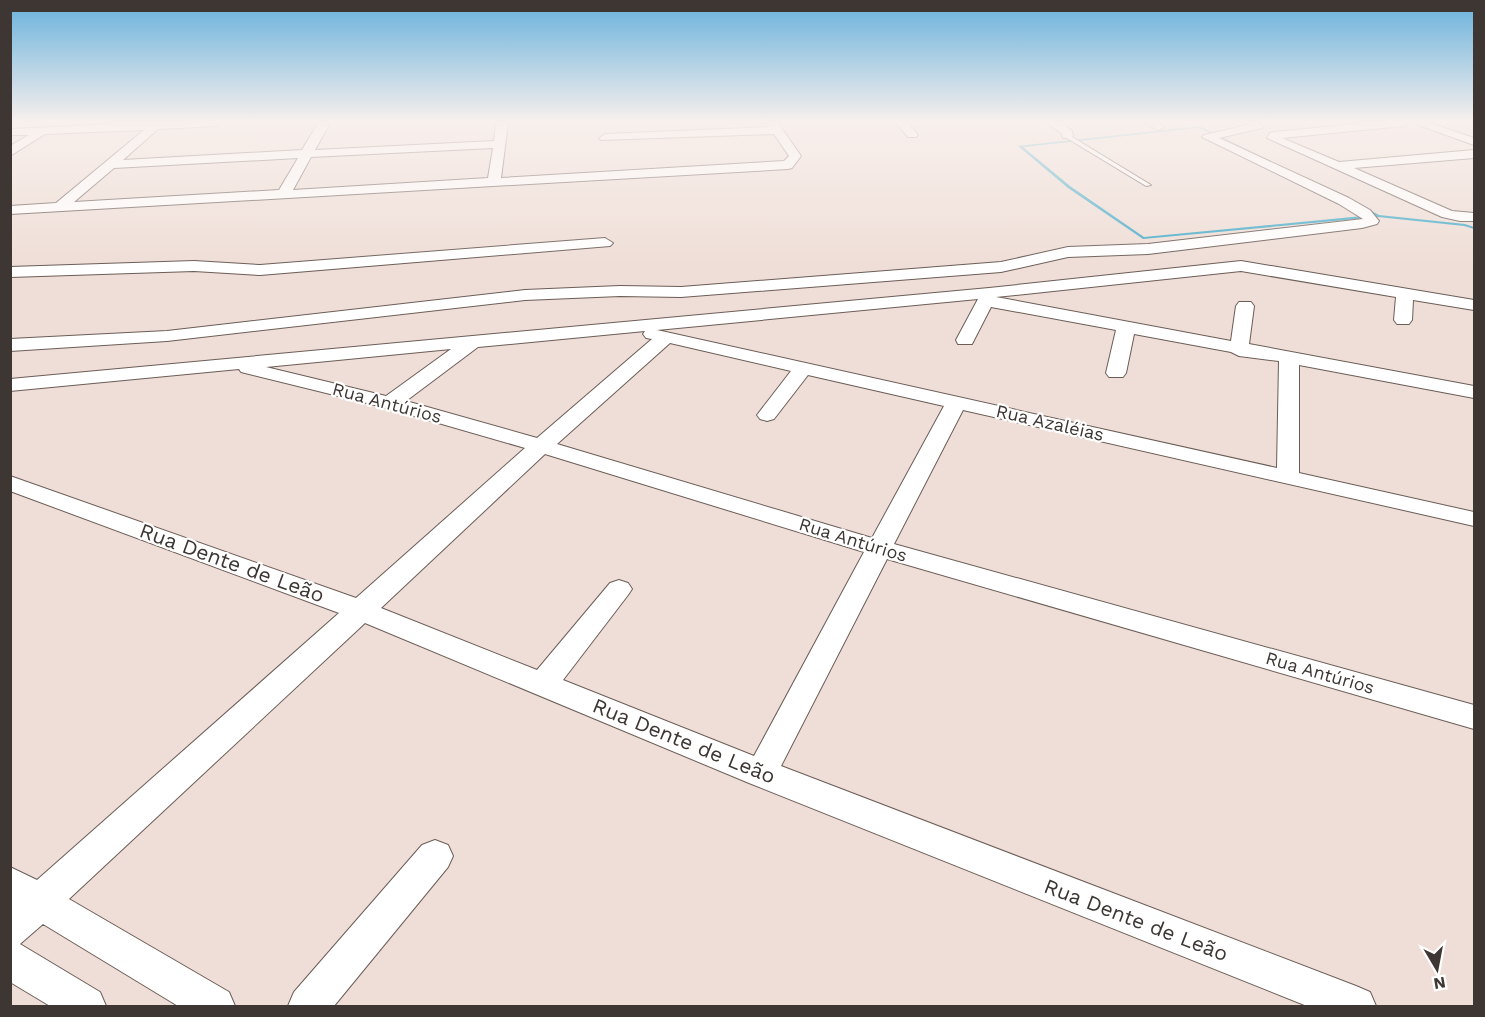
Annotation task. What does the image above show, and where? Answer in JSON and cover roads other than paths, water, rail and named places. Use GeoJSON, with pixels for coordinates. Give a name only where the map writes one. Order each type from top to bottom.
{"type":"FeatureCollection","features":[{"type":"Feature","properties":{"kind":"street"},"geometry":{"type":"LineString","coordinates":[[60,207],[103,170]]}},
{"type":"Feature","properties":{"kind":"street"},"geometry":{"type":"LineString","coordinates":[[283,195],[297,170]]}},
{"type":"Feature","properties":{"kind":"street"},"geometry":{"type":"LineString","coordinates":[[494,183],[496,170]]}},
{"type":"Feature","properties":{"kind":"street"},"geometry":{"type":"LineString","coordinates":[[10,210],[494,183],[611,172],[662,170]]}},
{"type":"Feature","properties":{"kind":"street"},"geometry":{"type":"LineString","coordinates":[[10,345],[167,336],[223,327],[325,319],[425,305],[525,295],[620,291],[681,292],[1001,267],[1068,252],[1148,249],[1372,221],[1365,213],[1344,201],[1278,170]]}},
{"type":"Feature","properties":{"kind":"street"},"geometry":{"type":"LineString","coordinates":[[1347,170],[1447,214],[1474,217]]}},
{"type":"Feature","properties":{"kind":"street"},"geometry":{"type":"LineString","coordinates":[[1362,177],[1397,175]]}},
{"type":"Feature","properties":{"kind":"street"},"geometry":{"type":"LineString","coordinates":[[10,272],[194,266],[260,270],[604,243]]}},
{"type":"Feature","properties":{"kind":"street"},"geometry":{"type":"LineString","coordinates":[[10,385],[474,341],[987,297],[1241,266],[1474,305]]}},
{"type":"Feature","properties":{"kind":"street"},"geometry":{"type":"LineString","coordinates":[[1403,320],[1405,294]]}},
{"type":"Feature","properties":{"kind":"street"},"geometry":{"type":"LineString","coordinates":[[987,297],[1239,350],[1474,392]]}},
{"type":"Feature","properties":{"kind":"street"},"geometry":{"type":"LineString","coordinates":[[965,340],[987,297]]}},
{"type":"Feature","properties":{"kind":"street"},"geometry":{"type":"LineString","coordinates":[[1239,350],[1245,306]]}},
{"type":"Feature","properties":{"kind":"street"},"geometry":{"type":"LineString","coordinates":[[1116,373],[1126,327]]}},
{"type":"Feature","properties":{"kind":"street","name":"Rua Azaléias"},"geometry":{"type":"LineString","coordinates":[[625,328],[1474,519]]}},
{"type":"Feature","properties":{"kind":"street"},"geometry":{"type":"LineString","coordinates":[[10,929],[25,893],[360,610],[541,446],[666,337]]}},
{"type":"Feature","properties":{"kind":"street"},"geometry":{"type":"LineString","coordinates":[[390,403],[474,341]]}},
{"type":"Feature","properties":{"kind":"street"},"geometry":{"type":"LineString","coordinates":[[1288,478],[1289,358]]}},
{"type":"Feature","properties":{"kind":"street","name":"Rua Antúrios"},"geometry":{"type":"LineString","coordinates":[[232,363],[390,403],[541,446],[881,549],[1474,717]]}},
{"type":"Feature","properties":{"kind":"street"},"geometry":{"type":"LineString","coordinates":[[767,415],[803,368]]}},
{"type":"Feature","properties":{"kind":"street"},"geometry":{"type":"LineString","coordinates":[[761,773],[957,401]]}},
{"type":"Feature","properties":{"kind":"street","name":"Rua Dente de Leão"},"geometry":{"type":"LineString","coordinates":[[10,483],[360,610],[761,773],[1356,1006]]}},
{"type":"Feature","properties":{"kind":"street"},"geometry":{"type":"LineString","coordinates":[[543,684],[619,589]]}},
{"type":"Feature","properties":{"kind":"street"},"geometry":{"type":"LineString","coordinates":[[308,1006],[435,856]]}},
{"type":"Feature","properties":{"kind":"street"},"geometry":{"type":"LineString","coordinates":[[25,893],[215,1006]]}},
{"type":"Feature","properties":{"kind":"street"},"geometry":{"type":"LineString","coordinates":[[10,959],[86,1006]]}},
{"type":"Feature","properties":{"kind":"lane"},"geometry":{"type":"LineString","coordinates":[[1125,170],[1148,185]]}},
{"type":"Feature","properties":{"kind":"waterway"},"geometry":{"type":"LineString","coordinates":[[1049,170],[1069,187],[1143,238],[1378,216]]}},
{"type":"Feature","properties":{"kind":"waterway"},"geometry":{"type":"LineString","coordinates":[[1364,208],[1378,216]]}},
{"type":"Feature","properties":{"kind":"waterway"},"geometry":{"type":"LineString","coordinates":[[1378,216],[1465,225],[1474,228]]}}]}
